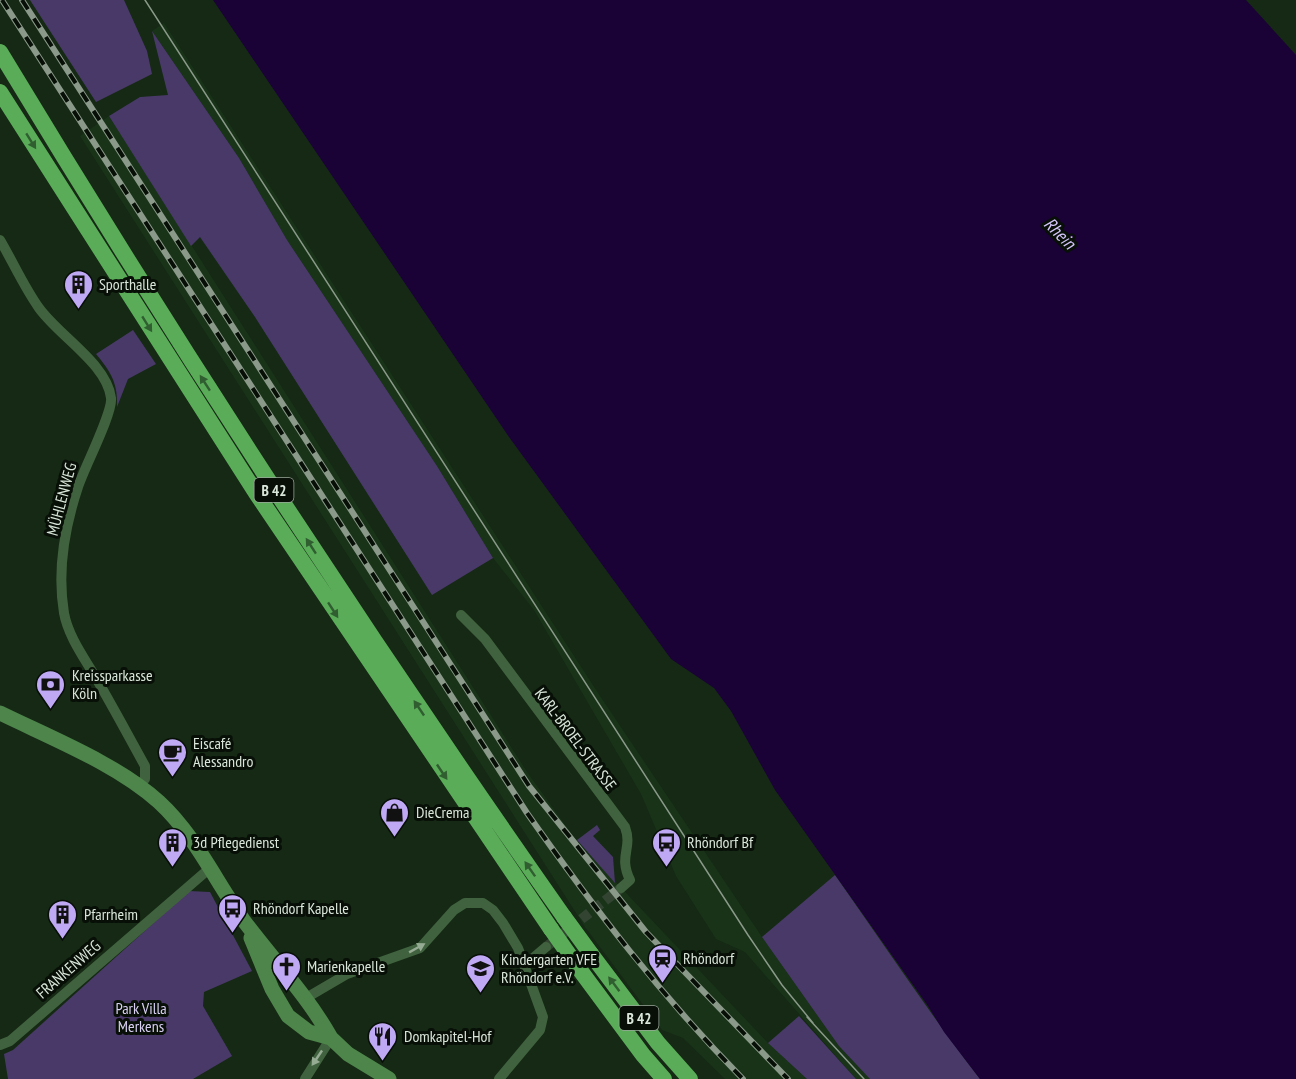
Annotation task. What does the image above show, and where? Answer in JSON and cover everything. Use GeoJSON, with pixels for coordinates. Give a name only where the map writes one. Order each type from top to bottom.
{"type":"FeatureCollection","features":[{"type":"Feature","properties":{"kind":"highway","name":"B 42"},"geometry":{"type":"LineString","coordinates":[[0,52],[247,449],[393,669],[564,917],[658,1043],[690,1079]]}},
{"type":"Feature","properties":{"kind":"highway","name":"B 42"},"geometry":{"type":"LineString","coordinates":[[0,92],[256,493],[551,929],[643,1055],[664,1079]]}},
{"type":"Feature","properties":{"kind":"main road"},"geometry":{"type":"LineString","coordinates":[[0,713],[87,756],[138,786],[159,802],[210,868],[244,921],[310,1002],[331,1038],[348,1054],[389,1079]]}},
{"type":"Feature","properties":{"kind":"main road"},"geometry":{"type":"LineString","coordinates":[[244,921],[281,1009],[309,1032],[331,1038]]}},
{"type":"Feature","properties":{"kind":"main road"},"geometry":{"type":"LineString","coordinates":[[297,1022],[305,1023],[309,1019],[310,1002]]}},
{"type":"Feature","properties":{"kind":"street","name":"MÜHLENWEG"},"geometry":{"type":"LineString","coordinates":[[0,240],[37,306],[51,324],[106,378],[112,400],[109,414],[91,451],[77,488],[64,538],[62,582],[64,615],[78,646],[145,766],[145,778],[138,786]]}},
{"type":"Feature","properties":{"kind":"street","name":"KARL-BROEL-STRASSE"},"geometry":{"type":"LineString","coordinates":[[461,615],[485,639],[625,827],[630,842],[623,858],[630,880],[621,888]]}},
{"type":"Feature","properties":{"kind":"street","name":"FRANKENWEG"},"geometry":{"type":"LineString","coordinates":[[0,1045],[10,1041],[210,868]]}},
{"type":"Feature","properties":{"kind":"street"},"geometry":{"type":"LineString","coordinates":[[310,1002],[347,974],[420,948],[454,910],[465,903],[483,903],[493,910],[511,936],[526,964],[542,1011],[543,1024],[499,1079]]}},
{"type":"Feature","properties":{"kind":"street"},"geometry":{"type":"LineString","coordinates":[[526,964],[546,947]]}},
{"type":"Feature","properties":{"kind":"street"},"geometry":{"type":"LineString","coordinates":[[305,1079],[331,1038]]}},
{"type":"Feature","properties":{"kind":"shaded area"},"geometry":{"type":"Polygon","coordinates":[[[164,23],[598,693],[762,937],[839,1046],[870,1079],[856,1079],[745,952],[716,939],[676,876],[641,794],[534,610],[493,558],[437,466],[287,240],[239,158],[152,31],[164,23]]]}},
{"type":"Feature","properties":{"kind":"shaded area"},"geometry":{"type":"Polygon","coordinates":[[[109,116],[527,772],[576,840],[768,1043],[807,1079],[725,1079],[683,1038],[662,1030],[585,927],[80,136],[109,116]]]}},
{"type":"Feature","properties":{"kind":"green space"},"geometry":{"type":"Polygon","coordinates":[[[30,0],[124,0],[147,51],[152,74],[96,102],[30,0]]]}},
{"type":"Feature","properties":{"kind":"green space"},"geometry":{"type":"Polygon","coordinates":[[[152,31],[239,158],[287,240],[437,466],[493,558],[432,595],[255,317],[200,237],[191,246],[109,116],[140,97],[168,95],[152,31]]]}},
{"type":"Feature","properties":{"kind":"green space"},"geometry":{"type":"Polygon","coordinates":[[[133,330],[156,364],[128,379],[117,407],[112,378],[96,354],[133,330]]]}},
{"type":"Feature","properties":{"kind":"green space"},"geometry":{"type":"Polygon","coordinates":[[[597,825],[600,830],[593,836],[613,857],[615,883],[577,840],[597,825]]]}},
{"type":"Feature","properties":{"kind":"green space"},"geometry":{"type":"Polygon","coordinates":[[[835,875],[980,1079],[870,1079],[839,1046],[762,937],[835,875]]]}},
{"type":"Feature","properties":{"kind":"green space","name":"Park Villa Merkens"},"geometry":{"type":"Polygon","coordinates":[[[189,891],[210,892],[252,971],[204,992],[203,1006],[232,1056],[193,1079],[8,1079],[4,1054],[13,1050],[189,891]]]}},
{"type":"Feature","properties":{"kind":"green space"},"geometry":{"type":"Polygon","coordinates":[[[799,1016],[856,1079],[807,1079],[768,1043],[799,1016]]]}},
{"type":"Feature","properties":{"kind":"water","name":"Rhein"},"geometry":{"type":"Polygon","coordinates":[[[213,0],[1246,0],[1296,55],[1296,1079],[980,1079],[944,1032],[775,790],[731,711],[714,688],[671,659],[509,437],[213,0]]]}},
{"type":"Feature","properties":{"kind":"tunnel"},"geometry":{"type":"LineString","coordinates":[[546,947],[621,888]]}},
{"type":"Feature","properties":{"kind":"tram line"},"geometry":{"type":"LineString","coordinates":[[145,0],[748,935],[782,985],[813,1023]]}},
{"type":"Feature","properties":{"kind":"tram line"},"geometry":{"type":"LineString","coordinates":[[807,1017],[864,1079]]}},
{"type":"Feature","properties":{"kind":"railway"},"geometry":{"type":"LineString","coordinates":[[2,0],[527,813],[577,883],[656,984],[743,1079]]}},
{"type":"Feature","properties":{"kind":"railway"},"geometry":{"type":"LineString","coordinates":[[22,0],[529,786],[646,932],[788,1079]]}},
{"type":"Feature","properties":{"kind":"place","name":"Sporthalle"},"geometry":{"type":"Point","coordinates":[78,310]}},
{"type":"Feature","properties":{"kind":"place","name":"Kreissparkasse Köln"},"geometry":{"type":"Point","coordinates":[51,710]}},
{"type":"Feature","properties":{"kind":"place","name":"Eiscafé Alessandro"},"geometry":{"type":"Point","coordinates":[172,778]}},
{"type":"Feature","properties":{"kind":"place","name":"DieCrema"},"geometry":{"type":"Point","coordinates":[395,838]}},
{"type":"Feature","properties":{"kind":"place","name":"3d Pflegedienst"},"geometry":{"type":"Point","coordinates":[172,868]}},
{"type":"Feature","properties":{"kind":"place","name":"Rhöndorf Bf"},"geometry":{"type":"Point","coordinates":[666,868]}},
{"type":"Feature","properties":{"kind":"place","name":"Rhöndorf Kapelle"},"geometry":{"type":"Point","coordinates":[232,934]}},
{"type":"Feature","properties":{"kind":"place","name":"Pfarrheim"},"geometry":{"type":"Point","coordinates":[63,940]}},
{"type":"Feature","properties":{"kind":"place","name":"Rhöndorf"},"geometry":{"type":"Point","coordinates":[662,984]}},
{"type":"Feature","properties":{"kind":"place","name":"Marienkapelle"},"geometry":{"type":"Point","coordinates":[286,992]}},
{"type":"Feature","properties":{"kind":"place","name":"Kindergarten VFE Rhöndorf e.V."},"geometry":{"type":"Point","coordinates":[480,994]}},
{"type":"Feature","properties":{"kind":"place","name":"Domkapitel-Hof"},"geometry":{"type":"Point","coordinates":[383,1062]}}]}
